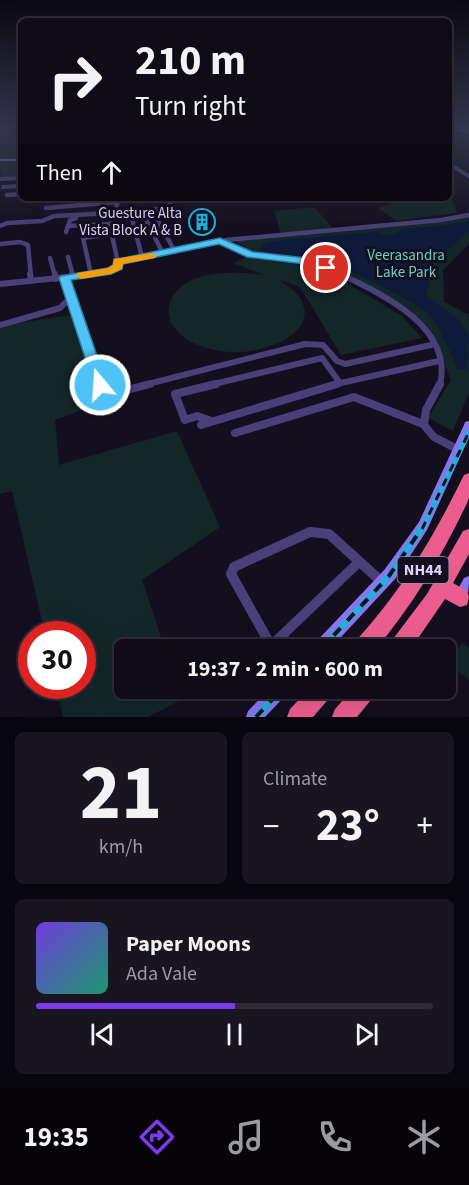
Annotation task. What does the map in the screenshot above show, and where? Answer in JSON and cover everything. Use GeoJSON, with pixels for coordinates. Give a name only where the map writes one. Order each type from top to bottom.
{"type":"FeatureCollection","features":[{"type":"Feature","properties":{"kind":"highway","name":"NH44"},"geometry":{"type":"LineString","coordinates":[[371,639],[401,602],[433,556],[469,480]]}},
{"type":"Feature","properties":{"kind":"highway","name":"NH44"},"geometry":{"type":"LineString","coordinates":[[405,639],[442,587],[469,537]]}},
{"type":"Feature","properties":{"kind":"highway"},"geometry":{"type":"LineString","coordinates":[[442,587],[464,590]]}},
{"type":"Feature","properties":{"kind":"highway"},"geometry":{"type":"LineString","coordinates":[[297,717],[314,699]]}},
{"type":"Feature","properties":{"kind":"highway"},"geometry":{"type":"LineString","coordinates":[[343,717],[359,699]]}},
{"type":"Feature","properties":{"kind":"street"},"geometry":{"type":"LineString","coordinates":[[454,167],[469,176]]}},
{"type":"Feature","properties":{"kind":"street"},"geometry":{"type":"LineString","coordinates":[[1,179],[18,178]]}},
{"type":"Feature","properties":{"kind":"street"},"geometry":{"type":"LineString","coordinates":[[3,187],[18,186]]}},
{"type":"Feature","properties":{"kind":"street"},"geometry":{"type":"LineString","coordinates":[[7,195],[18,194]]}},
{"type":"Feature","properties":{"kind":"street"},"geometry":{"type":"LineString","coordinates":[[56,207],[58,201]]}},
{"type":"Feature","properties":{"kind":"street"},"geometry":{"type":"LineString","coordinates":[[46,208],[109,201]]}},
{"type":"Feature","properties":{"kind":"street"},"geometry":{"type":"LineString","coordinates":[[0,284],[73,277],[118,267],[111,234],[112,214],[118,201]]}},
{"type":"Feature","properties":{"kind":"street"},"geometry":{"type":"LineString","coordinates":[[66,232],[70,220],[75,218],[166,209],[170,206],[169,201]]}},
{"type":"Feature","properties":{"kind":"street"},"geometry":{"type":"LineString","coordinates":[[130,215],[141,258]]}},
{"type":"Feature","properties":{"kind":"street"},"geometry":{"type":"LineString","coordinates":[[0,226],[7,223],[42,221],[54,216],[144,215],[157,217],[175,252]]}},
{"type":"Feature","properties":{"kind":"street"},"geometry":{"type":"LineString","coordinates":[[144,215],[163,254]]}},
{"type":"Feature","properties":{"kind":"street"},"geometry":{"type":"LineString","coordinates":[[118,262],[220,241],[441,220],[469,215]]}},
{"type":"Feature","properties":{"kind":"street"},"geometry":{"type":"LineString","coordinates":[[68,226],[111,224]]}},
{"type":"Feature","properties":{"kind":"street"},"geometry":{"type":"LineString","coordinates":[[91,274],[83,238],[111,234]]}},
{"type":"Feature","properties":{"kind":"street"},"geometry":{"type":"LineString","coordinates":[[220,241],[251,255],[306,261],[326,268],[416,318],[442,368],[441,387],[423,415],[423,424],[429,434],[459,450]]}},
{"type":"Feature","properties":{"kind":"street"},"geometry":{"type":"LineString","coordinates":[[0,244],[20,242],[28,245],[31,281]]}},
{"type":"Feature","properties":{"kind":"street"},"geometry":{"type":"LineString","coordinates":[[69,257],[73,277]]}},
{"type":"Feature","properties":{"kind":"street"},"geometry":{"type":"LineString","coordinates":[[50,258],[56,279]]}},
{"type":"Feature","properties":{"kind":"street"},"geometry":{"type":"LineString","coordinates":[[65,278],[100,385],[105,392],[111,394],[305,344],[323,345],[337,361],[345,364],[431,345]]}},
{"type":"Feature","properties":{"kind":"street"},"geometry":{"type":"LineString","coordinates":[[0,325],[60,308],[70,298]]}},
{"type":"Feature","properties":{"kind":"street"},"geometry":{"type":"LineString","coordinates":[[211,422],[197,416],[185,420],[174,394],[322,358],[340,383]]}},
{"type":"Feature","properties":{"kind":"street"},"geometry":{"type":"LineString","coordinates":[[201,425],[340,383],[440,361]]}},
{"type":"Feature","properties":{"kind":"street"},"geometry":{"type":"LineString","coordinates":[[235,433],[354,397],[423,424]]}},
{"type":"Feature","properties":{"kind":"street"},"geometry":{"type":"LineString","coordinates":[[328,639],[382,582],[423,526],[469,425]]}},
{"type":"Feature","properties":{"kind":"street"},"geometry":{"type":"LineString","coordinates":[[267,639],[231,574],[234,567],[316,531],[329,534],[382,582]]}},
{"type":"Feature","properties":{"kind":"street"},"geometry":{"type":"LineString","coordinates":[[283,639],[359,562]]}},
{"type":"Feature","properties":{"kind":"street"},"geometry":{"type":"LineString","coordinates":[[254,717],[271,699]]}},
{"type":"Feature","properties":{"kind":"green space"},"geometry":{"type":"Polygon","coordinates":[[[0,161],[18,161],[18,177],[1,179],[0,161]]]}},
{"type":"Feature","properties":{"kind":"green space"},"geometry":{"type":"Polygon","coordinates":[[[452,200],[457,213],[396,221],[377,207],[391,205],[385,201],[452,200]]]}},
{"type":"Feature","properties":{"kind":"green space"},"geometry":{"type":"Polygon","coordinates":[[[314,207],[333,228],[281,234],[274,211],[314,207]]]}},
{"type":"Feature","properties":{"kind":"green space","name":"Veerasandra Lake Park"},"geometry":{"type":"Polygon","coordinates":[[[469,216],[469,244],[443,270],[444,302],[469,315],[469,393],[453,431],[428,418],[451,380],[439,350],[428,332],[407,308],[317,262],[259,255],[234,241],[469,216]]]}},
{"type":"Feature","properties":{"kind":"green space"},"geometry":{"type":"Polygon","coordinates":[[[247,257],[307,266],[330,273],[402,316],[422,338],[341,355],[300,287],[280,280],[298,295],[305,310],[303,321],[288,337],[265,348],[235,352],[205,348],[181,335],[172,325],[169,316],[169,307],[174,294],[183,285],[209,275],[239,273],[264,275],[233,263],[247,257]]]}},
{"type":"Feature","properties":{"kind":"green space"},"geometry":{"type":"Polygon","coordinates":[[[70,315],[104,402],[55,420],[59,465],[177,431],[220,527],[142,580],[162,639],[114,639],[114,699],[181,699],[148,717],[63,717],[59,699],[96,699],[96,621],[42,621],[12,491],[0,494],[0,326],[70,315]]]}},
{"type":"Feature","properties":{"kind":"green space"},"geometry":{"type":"Polygon","coordinates":[[[462,643],[469,648],[469,680],[456,669],[456,652],[462,643]]]}},
{"type":"Feature","properties":{"kind":"water","name":"Veerasandra Lake Park"},"geometry":{"type":"Polygon","coordinates":[[[469,220],[469,231],[430,266],[430,282],[426,295],[458,319],[469,335],[467,370],[458,369],[441,333],[420,307],[326,260],[310,256],[272,254],[259,249],[263,244],[274,241],[374,232],[387,236],[399,233],[400,229],[443,226],[469,220]]]}},
{"type":"Feature","properties":{"kind":"railway"},"geometry":{"type":"LineString","coordinates":[[422,529],[469,432]]}},
{"type":"Feature","properties":{"kind":"railway"},"geometry":{"type":"LineString","coordinates":[[330,639],[389,576],[422,528]]}},
{"type":"Feature","properties":{"kind":"railway"},"geometry":{"type":"LineString","coordinates":[[256,717],[273,699]]}},
{"type":"Feature","properties":{"kind":"slow traffic"},"geometry":{"type":"LineString","coordinates":[[81,276],[111,270],[118,267],[118,262],[152,256]]}},
{"type":"Feature","properties":{"kind":"place","name":"Guesture Alta Vista Block A & B"},"geometry":{"type":"Point","coordinates":[202,222]}},
{"type":"Feature","properties":{"kind":"route"},"geometry":{"type":"LineString","coordinates":[[100,385],[65,278],[111,270],[118,267],[118,262],[220,241],[227,242],[251,255],[268,259],[306,261],[326,268]]}}]}
